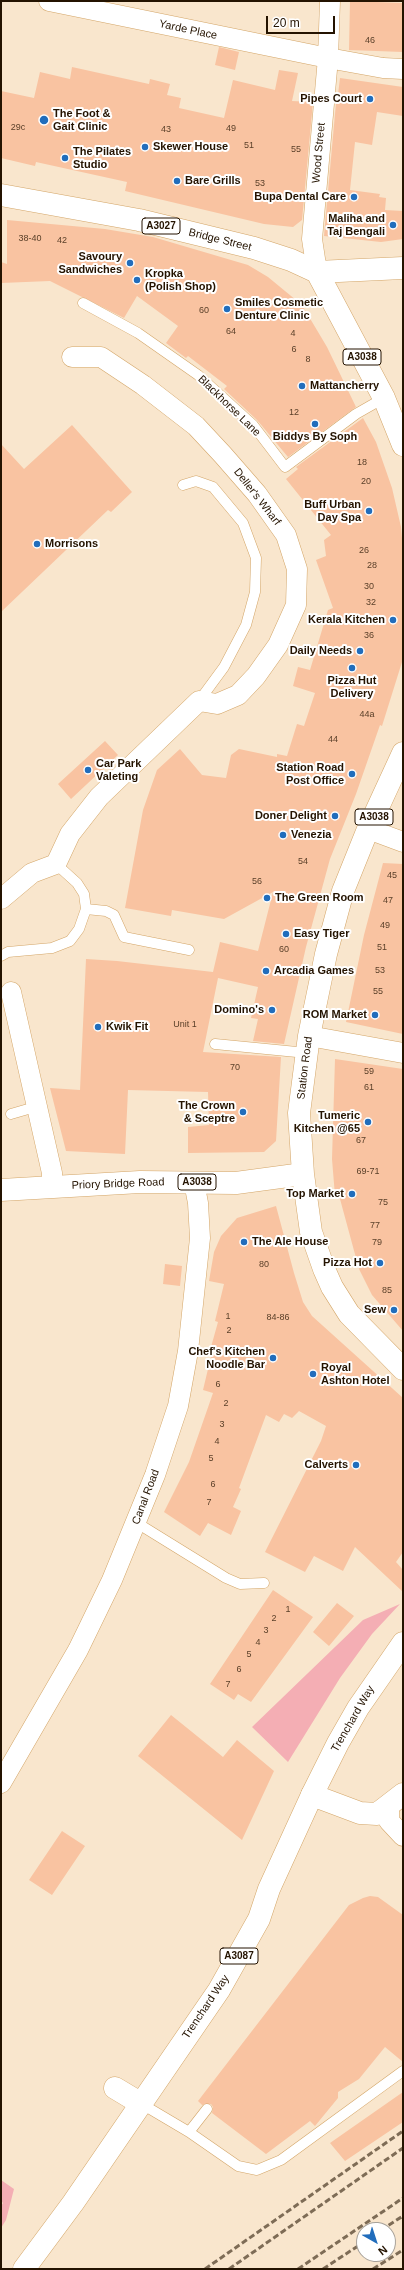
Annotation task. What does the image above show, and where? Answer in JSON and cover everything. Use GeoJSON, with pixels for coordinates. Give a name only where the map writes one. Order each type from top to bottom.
{"type":"FeatureCollection","features":[{"type":"Feature","properties":{"kind":"main road","name":"Bridge Street"},"geometry":{"type":"LineString","coordinates":[[1,195],[139,220],[254,248],[290,260],[317,272]]}},
{"type":"Feature","properties":{"kind":"main road","name":"A3027"},"geometry":{"type":"LineString","coordinates":[[317,272],[403,268]]}},
{"type":"Feature","properties":{"kind":"main road","name":"A3038"},"geometry":{"type":"LineString","coordinates":[[317,272],[384,398],[403,445]]}},
{"type":"Feature","properties":{"kind":"main road","name":"Station Road"},"geometry":{"type":"LineString","coordinates":[[403,753],[368,829],[341,898],[326,954],[308,1045],[300,1113],[303,1174],[312,1232],[332,1287],[349,1314],[403,1368]]}},
{"type":"Feature","properties":{"kind":"main road","name":"Priory Bridge Road"},"geometry":{"type":"LineString","coordinates":[[1,1190],[133,1182],[236,1182],[303,1174]]}},
{"type":"Feature","properties":{"kind":"main road","name":"Trenchard Way"},"geometry":{"type":"LineString","coordinates":[[24,2269],[73,2203],[219,1990],[246,1945],[312,1795],[358,1708],[403,1643]]}},
{"type":"Feature","properties":{"kind":"main road"},"geometry":{"type":"LineString","coordinates":[[312,1795],[360,1813],[377,1814],[396,1800]]}},
{"type":"Feature","properties":{"kind":"main road"},"geometry":{"type":"LineString","coordinates":[[114,2088],[140,2104]]}},
{"type":"Feature","properties":{"kind":"street","name":"Yarde Place"},"geometry":{"type":"LineString","coordinates":[[49,1],[328,58]]}},
{"type":"Feature","properties":{"kind":"street","name":"Wood Street"},"geometry":{"type":"LineString","coordinates":[[317,272],[312,239],[328,58],[330,1]]}},
{"type":"Feature","properties":{"kind":"street"},"geometry":{"type":"LineString","coordinates":[[328,58],[383,68],[403,69]]}},
{"type":"Feature","properties":{"kind":"street","name":"Deller's Wharf"},"geometry":{"type":"LineString","coordinates":[[72,357],[101,357],[143,385],[196,426],[257,494],[286,535],[297,569],[296,605],[278,645],[256,676],[238,695],[217,704],[200,702]]}},
{"type":"Feature","properties":{"kind":"street"},"geometry":{"type":"LineString","coordinates":[[1,898],[32,873],[56,864],[70,834],[99,797],[200,702]]}},
{"type":"Feature","properties":{"kind":"street"},"geometry":{"type":"LineString","coordinates":[[368,829],[403,842]]}},
{"type":"Feature","properties":{"kind":"street"},"geometry":{"type":"LineString","coordinates":[[11,992],[52,1173],[52,1187]]}},
{"type":"Feature","properties":{"kind":"street"},"geometry":{"type":"LineString","coordinates":[[308,1045],[403,1054]]}},
{"type":"Feature","properties":{"kind":"street","name":"Canal Road"},"geometry":{"type":"LineString","coordinates":[[1,1783],[78,1650],[137,1523],[178,1406],[188,1351],[200,1238],[194,1182]]}},
{"type":"Feature","properties":{"kind":"street"},"geometry":{"type":"LineString","coordinates":[[396,1800],[389,1821],[403,1836]]}},
{"type":"Feature","properties":{"kind":"lane","name":"Blackhorse Lane"},"geometry":{"type":"LineString","coordinates":[[83,303],[138,333],[198,375],[252,425],[285,467],[356,414],[384,398]]}},
{"type":"Feature","properties":{"kind":"lane"},"geometry":{"type":"LineString","coordinates":[[183,485],[196,481],[213,487],[243,523],[256,558],[255,592],[246,624],[224,667],[200,702]]}},
{"type":"Feature","properties":{"kind":"lane"},"geometry":{"type":"LineString","coordinates":[[1,956],[8,952],[52,948],[70,941],[79,929],[86,909],[84,894],[77,883],[56,864]]}},
{"type":"Feature","properties":{"kind":"lane"},"geometry":{"type":"LineString","coordinates":[[86,909],[106,911],[114,915],[124,937],[189,950]]}},
{"type":"Feature","properties":{"kind":"lane"},"geometry":{"type":"LineString","coordinates":[[215,1044],[308,1045]]}},
{"type":"Feature","properties":{"kind":"lane"},"geometry":{"type":"LineString","coordinates":[[10,1111],[35,1103]]}},
{"type":"Feature","properties":{"kind":"lane"},"geometry":{"type":"LineString","coordinates":[[137,1523],[226,1578],[240,1584],[264,1583]]}},
{"type":"Feature","properties":{"kind":"lane"},"geometry":{"type":"LineString","coordinates":[[140,2104],[189,2132],[238,2166],[257,2170],[281,2160],[403,2071]]}},
{"type":"Feature","properties":{"kind":"lane"},"geometry":{"type":"LineString","coordinates":[[189,2132],[207,2109]]}},
{"type":"Feature","properties":{"kind":"shaded area"},"geometry":{"type":"Polygon","coordinates":[[[400,1604],[372,1634],[340,1678],[288,1762],[252,1727],[363,1620],[400,1604]]]}},
{"type":"Feature","properties":{"kind":"shaded area"},"geometry":{"type":"Polygon","coordinates":[[[1,2180],[14,2189],[6,2220],[1,2228],[1,2206],[3,2203],[1,2201],[1,2180]]]}},
{"type":"Feature","properties":{"kind":"building"},"geometry":{"type":"Polygon","coordinates":[[[350,1],[403,3],[403,52],[349,50],[350,1]]]}},
{"type":"Feature","properties":{"kind":"building"},"geometry":{"type":"Polygon","coordinates":[[[219,47],[239,52],[235,70],[215,65],[219,47]]]}},
{"type":"Feature","properties":{"kind":"building"},"geometry":{"type":"Polygon","coordinates":[[[72,67],[149,84],[150,79],[170,84],[167,95],[181,98],[179,108],[224,118],[233,80],[275,90],[279,70],[298,73],[292,101],[313,102],[302,220],[293,227],[264,224],[125,191],[127,182],[36,162],[35,166],[1,158],[1,91],[34,98],[40,72],[70,79],[72,67]]]}},
{"type":"Feature","properties":{"kind":"building"},"geometry":{"type":"Polygon","coordinates":[[[340,78],[403,87],[403,116],[377,112],[372,145],[355,142],[350,190],[380,194],[379,197],[386,198],[385,210],[403,211],[403,239],[381,242],[324,236],[336,103],[340,78]]]}},
{"type":"Feature","properties":{"kind":"building"},"geometry":{"type":"Polygon","coordinates":[[[7,220],[105,229],[153,237],[248,265],[268,277],[302,305],[327,347],[356,407],[288,457],[257,420],[224,389],[227,386],[188,356],[186,358],[166,343],[178,326],[137,296],[124,318],[50,281],[1,283],[1,262],[7,264],[7,220]]]}},
{"type":"Feature","properties":{"kind":"building"},"geometry":{"type":"Polygon","coordinates":[[[363,418],[376,442],[392,488],[401,527],[403,549],[402,662],[382,726],[380,725],[356,794],[330,859],[306,947],[284,1044],[253,1041],[258,1019],[251,1018],[258,987],[218,978],[203,1052],[281,1057],[276,1141],[264,1152],[188,1153],[188,1127],[209,1125],[208,1092],[128,1090],[125,1154],[66,1151],[50,1088],[80,1090],[86,959],[213,972],[220,942],[258,951],[273,892],[224,919],[172,910],[171,916],[125,908],[143,810],[157,770],[180,749],[202,775],[226,778],[231,755],[239,749],[277,757],[277,754],[287,756],[297,724],[304,726],[315,693],[293,686],[298,667],[310,670],[328,610],[333,608],[316,560],[326,556],[324,540],[331,535],[286,479],[298,469],[296,467],[363,418]]]}},
{"type":"Feature","properties":{"kind":"building","name":"Morrisons"},"geometry":{"type":"Polygon","coordinates":[[[72,425],[132,492],[111,512],[108,510],[1,612],[1,444],[24,469],[72,425]]]}},
{"type":"Feature","properties":{"kind":"building","name":"Car Park Valeting"},"geometry":{"type":"Polygon","coordinates":[[[105,741],[118,755],[71,799],[58,784],[105,741]]]}},
{"type":"Feature","properties":{"kind":"building"},"geometry":{"type":"Polygon","coordinates":[[[383,863],[403,864],[403,1034],[346,1022],[364,935],[383,863]]]}},
{"type":"Feature","properties":{"kind":"building"},"geometry":{"type":"Polygon","coordinates":[[[335,1059],[403,1069],[403,1331],[372,1295],[359,1269],[340,1199],[335,1196],[332,1159],[335,1059]]]}},
{"type":"Feature","properties":{"kind":"building"},"geometry":{"type":"Polygon","coordinates":[[[276,1206],[303,1302],[312,1316],[403,1398],[403,1552],[396,1562],[403,1570],[403,1592],[355,1547],[343,1571],[314,1556],[305,1572],[265,1552],[321,1441],[326,1426],[299,1411],[292,1418],[284,1414],[279,1422],[266,1415],[239,1488],[241,1489],[233,1507],[241,1511],[231,1535],[208,1523],[200,1536],[164,1512],[189,1462],[213,1393],[203,1390],[213,1348],[211,1347],[218,1322],[215,1321],[224,1284],[209,1281],[214,1252],[221,1236],[237,1218],[276,1206]]]}},
{"type":"Feature","properties":{"kind":"building"},"geometry":{"type":"Polygon","coordinates":[[[165,1264],[182,1266],[180,1286],[163,1284],[165,1264]]]}},
{"type":"Feature","properties":{"kind":"building"},"geometry":{"type":"Polygon","coordinates":[[[273,1590],[313,1617],[251,1702],[238,1694],[234,1700],[210,1684],[273,1590]]]}},
{"type":"Feature","properties":{"kind":"building"},"geometry":{"type":"Polygon","coordinates":[[[337,1603],[354,1616],[329,1646],[313,1632],[337,1603]]]}},
{"type":"Feature","properties":{"kind":"building"},"geometry":{"type":"Polygon","coordinates":[[[171,1715],[223,1757],[237,1740],[274,1771],[242,1840],[138,1756],[171,1715]]]}},
{"type":"Feature","properties":{"kind":"building"},"geometry":{"type":"Polygon","coordinates":[[[62,1831],[85,1846],[52,1895],[29,1880],[62,1831]]]}},
{"type":"Feature","properties":{"kind":"building"},"geometry":{"type":"Polygon","coordinates":[[[370,1896],[378,1897],[403,1915],[403,2062],[385,2047],[359,2079],[338,2092],[338,2098],[315,2126],[310,2121],[266,2154],[212,2113],[213,2107],[211,2104],[202,2105],[198,2101],[349,1905],[370,1896]]]}},
{"type":"Feature","properties":{"kind":"building"},"geometry":{"type":"Polygon","coordinates":[[[403,2092],[403,2122],[345,2161],[330,2143],[403,2092]]]}},
{"type":"Feature","properties":{"kind":"railway"},"geometry":{"type":"LineString","coordinates":[[205,2269],[403,2131]]}},
{"type":"Feature","properties":{"kind":"railway"},"geometry":{"type":"LineString","coordinates":[[229,2269],[403,2148]]}},
{"type":"Feature","properties":{"kind":"railway"},"geometry":{"type":"LineString","coordinates":[[298,2269],[403,2198]]}},
{"type":"Feature","properties":{"kind":"railway"},"geometry":{"type":"LineString","coordinates":[[394,2222],[403,2216]]}},
{"type":"Feature","properties":{"kind":"railway"},"geometry":{"type":"LineString","coordinates":[[323,2269],[356,2247]]}},
{"type":"Feature","properties":{"kind":"railway"},"geometry":{"type":"LineString","coordinates":[[373,2269],[403,2250]]}},
{"type":"Feature","properties":{"kind":"place","name":"Pipes Court"},"geometry":{"type":"Point","coordinates":[370,99]}},
{"type":"Feature","properties":{"kind":"place","name":"The Foot & Gait Clinic"},"geometry":{"type":"Point","coordinates":[44,120]}},
{"type":"Feature","properties":{"kind":"place","name":"Skewer House"},"geometry":{"type":"Point","coordinates":[145,147]}},
{"type":"Feature","properties":{"kind":"place","name":"The Pilates Studio"},"geometry":{"type":"Point","coordinates":[65,158]}},
{"type":"Feature","properties":{"kind":"place","name":"Bare Grills"},"geometry":{"type":"Point","coordinates":[177,181]}},
{"type":"Feature","properties":{"kind":"place","name":"Bupa Dental Care"},"geometry":{"type":"Point","coordinates":[354,197]}},
{"type":"Feature","properties":{"kind":"place","name":"Maliha and Taj Bengali"},"geometry":{"type":"Point","coordinates":[393,225]}},
{"type":"Feature","properties":{"kind":"place","name":"Savoury Sandwiches"},"geometry":{"type":"Point","coordinates":[130,263]}},
{"type":"Feature","properties":{"kind":"place","name":"Kropka (Polish Shop)"},"geometry":{"type":"Point","coordinates":[137,280]}},
{"type":"Feature","properties":{"kind":"place","name":"Smiles Cosmetic Denture Clinic"},"geometry":{"type":"Point","coordinates":[227,309]}},
{"type":"Feature","properties":{"kind":"place","name":"Mattancherry"},"geometry":{"type":"Point","coordinates":[302,386]}},
{"type":"Feature","properties":{"kind":"place","name":"Biddys By Soph"},"geometry":{"type":"Point","coordinates":[315,424]}},
{"type":"Feature","properties":{"kind":"place","name":"Buff Urban Day Spa"},"geometry":{"type":"Point","coordinates":[369,511]}},
{"type":"Feature","properties":{"kind":"place","name":"Morrisons"},"geometry":{"type":"Point","coordinates":[37,544]}},
{"type":"Feature","properties":{"kind":"place","name":"Kerala Kitchen"},"geometry":{"type":"Point","coordinates":[393,620]}},
{"type":"Feature","properties":{"kind":"place","name":"Daily Needs"},"geometry":{"type":"Point","coordinates":[360,651]}},
{"type":"Feature","properties":{"kind":"place","name":"Pizza Hut Delivery"},"geometry":{"type":"Point","coordinates":[352,668]}},
{"type":"Feature","properties":{"kind":"place","name":"Car Park Valeting"},"geometry":{"type":"Point","coordinates":[88,770]}},
{"type":"Feature","properties":{"kind":"place","name":"Station Road Post Office"},"geometry":{"type":"Point","coordinates":[352,774]}},
{"type":"Feature","properties":{"kind":"place","name":"Doner Delight"},"geometry":{"type":"Point","coordinates":[335,816]}},
{"type":"Feature","properties":{"kind":"place","name":"Venezia"},"geometry":{"type":"Point","coordinates":[283,835]}},
{"type":"Feature","properties":{"kind":"place","name":"The Green Room"},"geometry":{"type":"Point","coordinates":[267,898]}},
{"type":"Feature","properties":{"kind":"place","name":"Easy Tiger"},"geometry":{"type":"Point","coordinates":[286,934]}},
{"type":"Feature","properties":{"kind":"place","name":"Arcadia Games"},"geometry":{"type":"Point","coordinates":[266,971]}},
{"type":"Feature","properties":{"kind":"place","name":"Domino's"},"geometry":{"type":"Point","coordinates":[272,1010]}},
{"type":"Feature","properties":{"kind":"place","name":"ROM Market"},"geometry":{"type":"Point","coordinates":[375,1015]}},
{"type":"Feature","properties":{"kind":"place","name":"Kwik Fit"},"geometry":{"type":"Point","coordinates":[98,1027]}},
{"type":"Feature","properties":{"kind":"place","name":"The Crown & Sceptre"},"geometry":{"type":"Point","coordinates":[243,1112]}},
{"type":"Feature","properties":{"kind":"place","name":"Tumeric Kitchen @65"},"geometry":{"type":"Point","coordinates":[368,1122]}},
{"type":"Feature","properties":{"kind":"place","name":"Top Market"},"geometry":{"type":"Point","coordinates":[352,1194]}},
{"type":"Feature","properties":{"kind":"place","name":"The Ale House"},"geometry":{"type":"Point","coordinates":[244,1242]}},
{"type":"Feature","properties":{"kind":"place","name":"Pizza Hot"},"geometry":{"type":"Point","coordinates":[380,1263]}},
{"type":"Feature","properties":{"kind":"place","name":"Sew"},"geometry":{"type":"Point","coordinates":[394,1310]}},
{"type":"Feature","properties":{"kind":"place","name":"Chef's Kitchen Noodle Bar"},"geometry":{"type":"Point","coordinates":[273,1358]}},
{"type":"Feature","properties":{"kind":"place","name":"Royal Ashton Hotel"},"geometry":{"type":"Point","coordinates":[313,1374]}},
{"type":"Feature","properties":{"kind":"place","name":"Calverts"},"geometry":{"type":"Point","coordinates":[356,1465]}}]}
